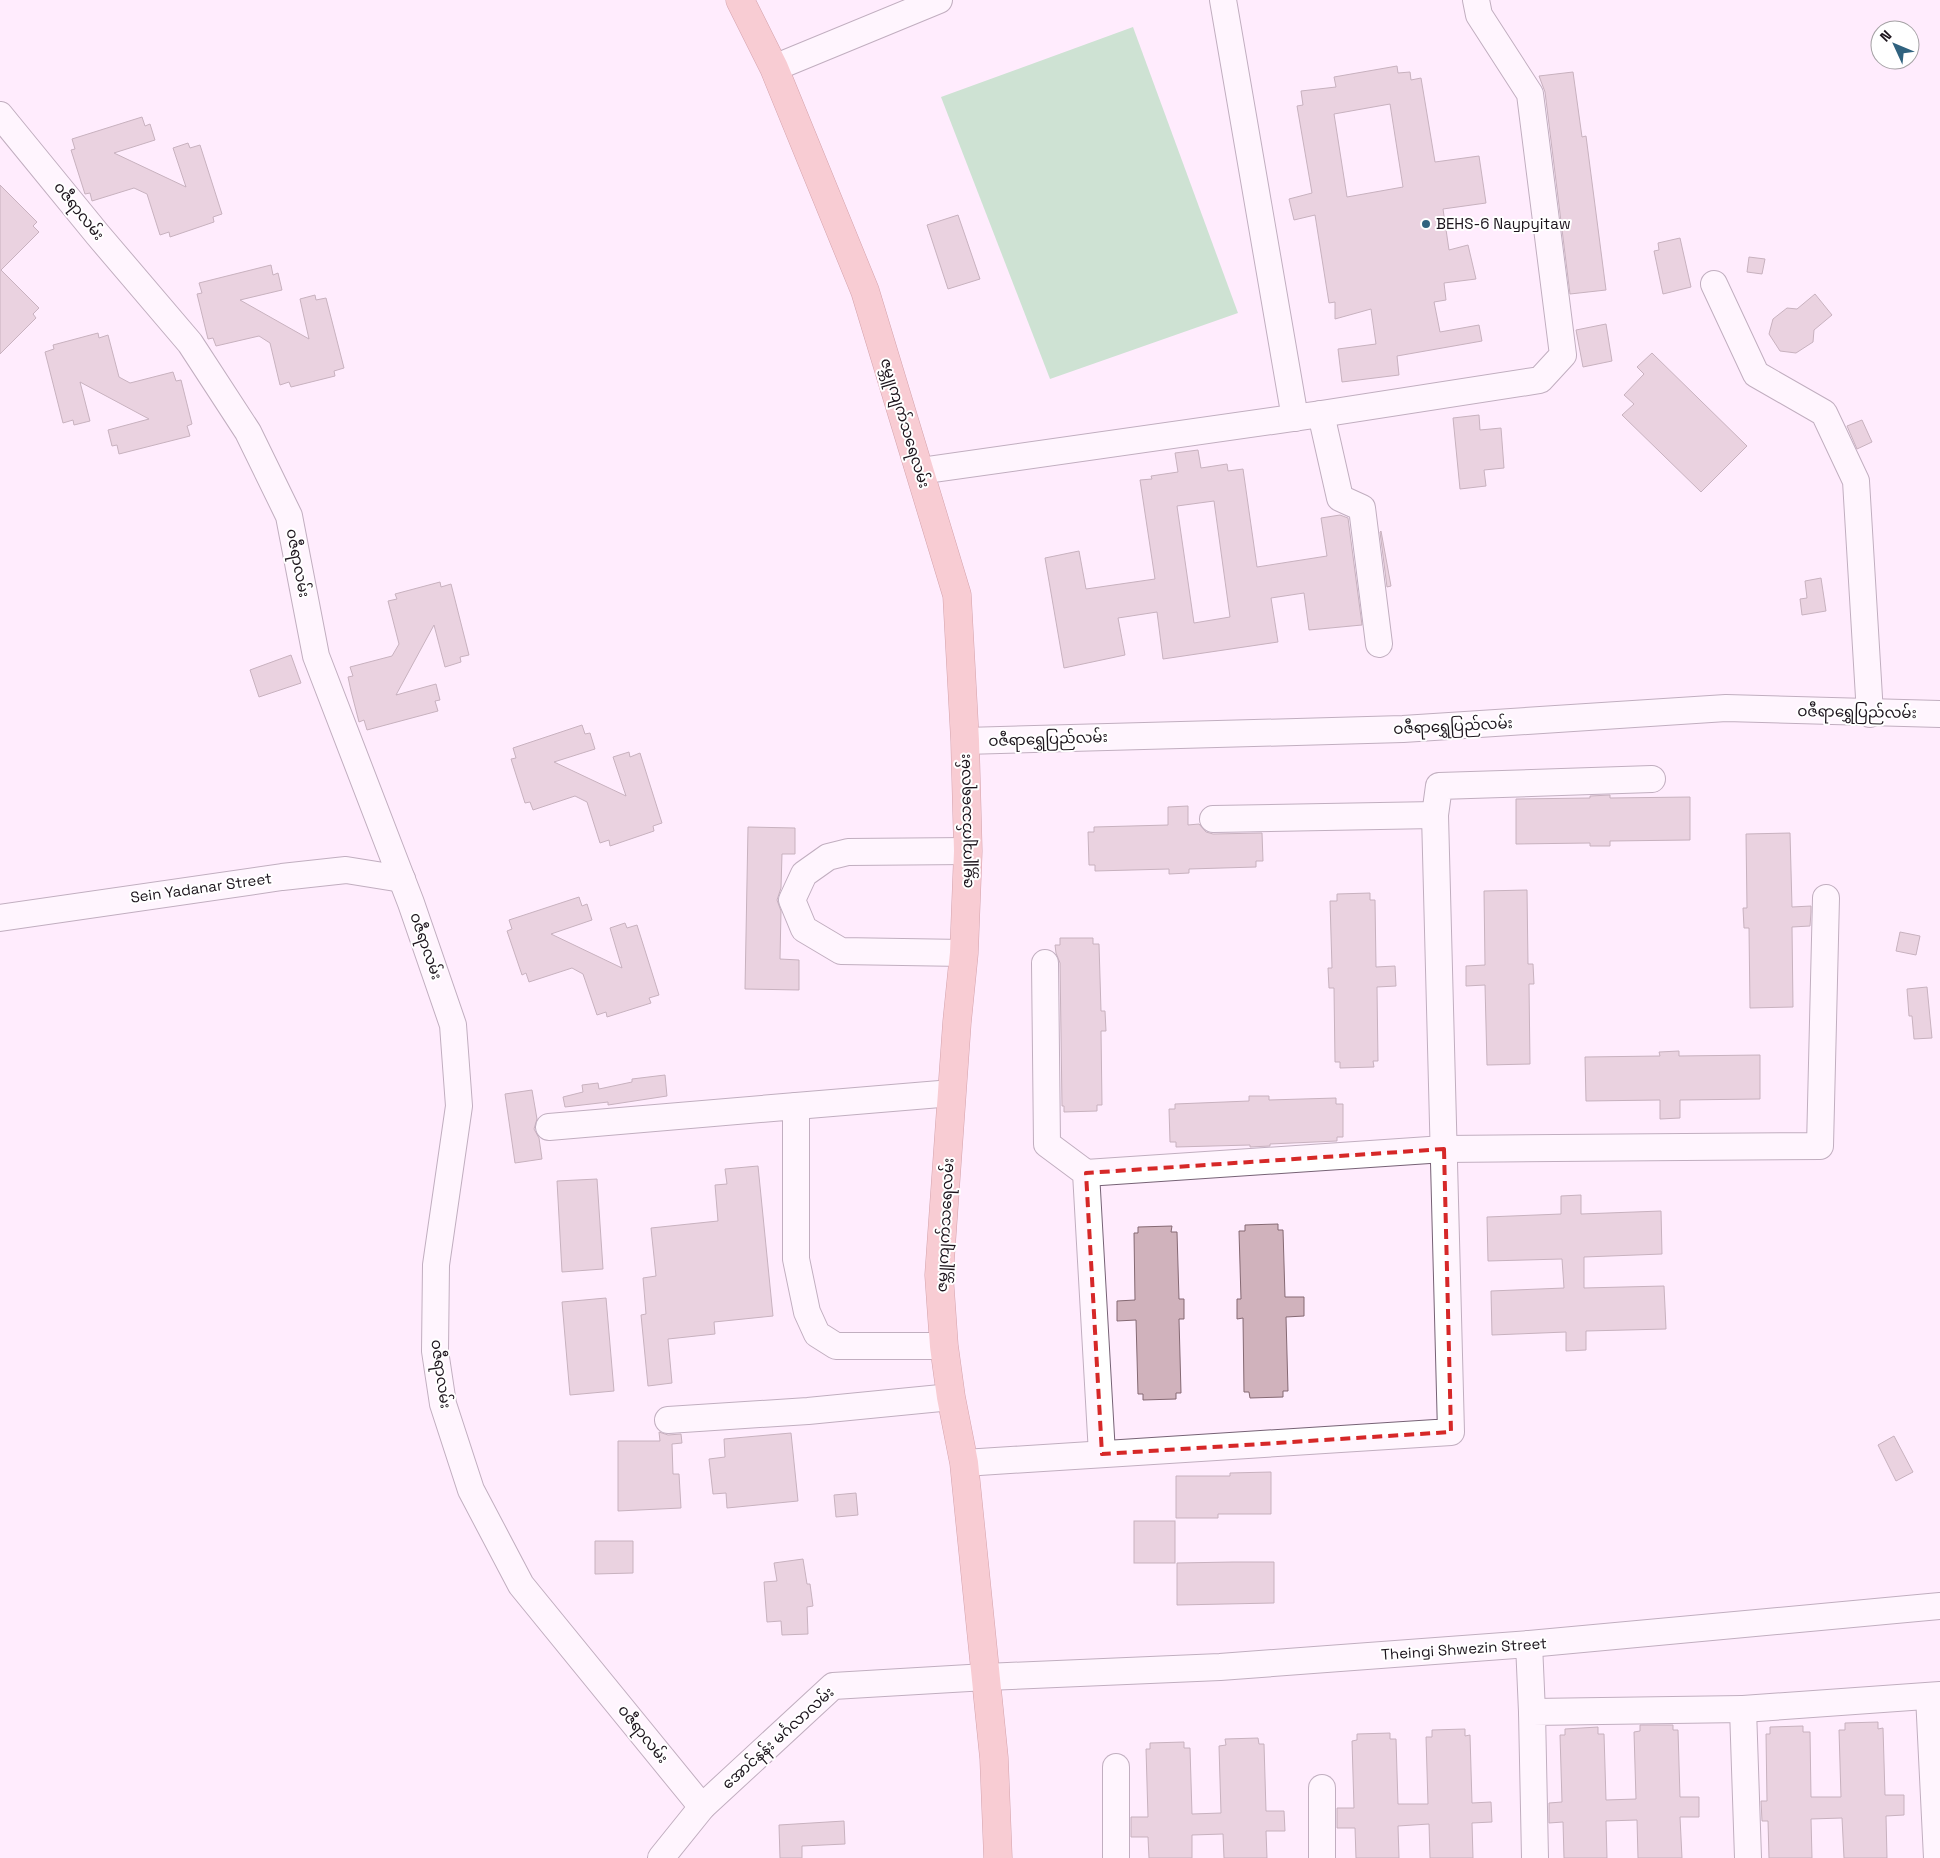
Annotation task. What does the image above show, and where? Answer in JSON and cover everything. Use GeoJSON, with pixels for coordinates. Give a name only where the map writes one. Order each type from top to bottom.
{"type":"FeatureCollection","features":[{"type":"Feature","properties":{"kind":"main road","name":"ဇမ္ဘူကျက်သရေလမ်း"},"geometry":{"type":"LineString","coordinates":[[746,2],[865,291],[957,595],[965,741],[968,850],[964,953],[939,1275],[944,1346],[951,1397],[964,1463],[986,1677],[994,1758],[998,1858]]}},
{"type":"Feature","properties":{"kind":"street"},"geometry":{"type":"LineString","coordinates":[[774,68],[939,0]]}},
{"type":"Feature","properties":{"kind":"street"},"geometry":{"type":"LineString","coordinates":[[1223,0],[1295,418]]}},
{"type":"Feature","properties":{"kind":"street"},"geometry":{"type":"LineString","coordinates":[[920,471],[1295,418],[1540,380],[1563,355],[1530,94],[1479,15],[1476,0]]}},
{"type":"Feature","properties":{"kind":"street","name":"ဝဇီရာလမ်း"},"geometry":{"type":"LineString","coordinates":[[0,115],[98,235],[190,343],[248,432],[289,516],[316,656],[402,879],[453,1026],[460,1106],[436,1265],[435,1351],[443,1404],[472,1490],[521,1585],[702,1807]]}},
{"type":"Feature","properties":{"kind":"street"},"geometry":{"type":"LineString","coordinates":[[1714,284],[1756,374],[1824,413],[1856,481],[1870,714]]}},
{"type":"Feature","properties":{"kind":"street"},"geometry":{"type":"LineString","coordinates":[[1321,414],[1340,498],[1362,508],[1379,644]]}},
{"type":"Feature","properties":{"kind":"street","name":"ဝဇီရာရွှေပြည်လမ်း"},"geometry":{"type":"LineString","coordinates":[[965,741],[1403,729],[1726,708],[1870,714],[1940,714]]}},
{"type":"Feature","properties":{"kind":"street"},"geometry":{"type":"LineString","coordinates":[[964,1463],[1451,1432],[1435,814],[1439,786],[1652,779]]}},
{"type":"Feature","properties":{"kind":"street"},"geometry":{"type":"LineString","coordinates":[[1214,819],[1435,814]]}},
{"type":"Feature","properties":{"kind":"street"},"geometry":{"type":"LineString","coordinates":[[964,953],[840,951],[804,929],[792,900],[804,874],[828,856],[848,852],[968,850]]}},
{"type":"Feature","properties":{"kind":"street","name":"Sein Yadanar Street"},"geometry":{"type":"LineString","coordinates":[[0,918],[282,877],[346,870],[402,879]]}},
{"type":"Feature","properties":{"kind":"street"},"geometry":{"type":"LineString","coordinates":[[1044,963],[1047,1144],[1086,1173],[1444,1149],[1820,1146],[1826,898]]}},
{"type":"Feature","properties":{"kind":"street"},"geometry":{"type":"LineString","coordinates":[[549,1127],[952,1093]]}},
{"type":"Feature","properties":{"kind":"street"},"geometry":{"type":"LineString","coordinates":[[796,1106],[796,1259],[807,1312],[817,1334],[836,1346],[944,1346]]}},
{"type":"Feature","properties":{"kind":"street"},"geometry":{"type":"LineString","coordinates":[[1086,1173],[1102,1454]]}},
{"type":"Feature","properties":{"kind":"street"},"geometry":{"type":"LineString","coordinates":[[668,1420],[808,1411],[951,1397]]}},
{"type":"Feature","properties":{"kind":"street","name":"Theingi Shwezin Street"},"geometry":{"type":"LineString","coordinates":[[986,1677],[1220,1667],[1529,1644],[1940,1606]]}},
{"type":"Feature","properties":{"kind":"street"},"geometry":{"type":"LineString","coordinates":[[1529,1644],[1535,1858]]}},
{"type":"Feature","properties":{"kind":"street","name":"အောင်နန်း မင်္ဂလာလမ်း"},"geometry":{"type":"LineString","coordinates":[[661,1858],[702,1807],[833,1686],[986,1677]]}},
{"type":"Feature","properties":{"kind":"street"},"geometry":{"type":"LineString","coordinates":[[1532,1712],[1743,1709],[1935,1696],[1937,1858]]}},
{"type":"Feature","properties":{"kind":"street"},"geometry":{"type":"LineString","coordinates":[[1743,1709],[1748,1858]]}},
{"type":"Feature","properties":{"kind":"street"},"geometry":{"type":"LineString","coordinates":[[1116,1767],[1116,1858]]}},
{"type":"Feature","properties":{"kind":"street"},"geometry":{"type":"LineString","coordinates":[[1322,1788],[1322,1858]]}},
{"type":"Feature","properties":{"kind":"highlighted area"},"geometry":{"type":"Polygon","coordinates":[[[1444,1149],[1451,1432],[1102,1454],[1086,1173],[1444,1149]]]}},
{"type":"Feature","properties":{"kind":"green space"},"geometry":{"type":"Polygon","coordinates":[[[1133,27],[1238,313],[1050,379],[941,97],[1133,27]]]}},
{"type":"Feature","properties":{"kind":"building"},"geometry":{"type":"Polygon","coordinates":[[[1397,66],[1398,73],[1410,72],[1411,80],[1421,78],[1435,162],[1479,156],[1486,203],[1443,209],[1449,250],[1468,245],[1476,279],[1444,283],[1446,300],[1434,302],[1440,332],[1479,325],[1482,341],[1397,356],[1399,375],[1342,382],[1338,349],[1376,344],[1371,309],[1335,319],[1335,302],[1329,303],[1315,215],[1294,220],[1289,199],[1312,193],[1297,106],[1303,105],[1301,91],[1336,87],[1334,77],[1397,66]],[[1390,104],[1334,114],[1347,197],[1403,187],[1390,104]]]}},
{"type":"Feature","properties":{"kind":"building"},"geometry":{"type":"Polygon","coordinates":[[[1573,72],[1582,137],[1586,136],[1606,290],[1570,294],[1545,92],[1539,76],[1573,72]]]}},
{"type":"Feature","properties":{"kind":"building"},"geometry":{"type":"Polygon","coordinates":[[[142,117],[145,126],[150,124],[155,140],[114,153],[186,187],[173,148],[188,143],[190,148],[200,145],[222,214],[213,217],[214,222],[170,237],[169,232],[160,235],[147,194],[134,188],[92,201],[90,193],[85,194],[71,150],[75,149],[72,139],[142,117]]]}},
{"type":"Feature","properties":{"kind":"building"},"geometry":{"type":"Polygon","coordinates":[[[0,185],[37,222],[33,226],[39,232],[1,270],[39,308],[33,314],[36,318],[0,354],[0,185]]]}},
{"type":"Feature","properties":{"kind":"building"},"geometry":{"type":"Polygon","coordinates":[[[958,215],[980,279],[948,289],[927,225],[958,215]]]}},
{"type":"Feature","properties":{"kind":"building"},"geometry":{"type":"Polygon","coordinates":[[[1680,238],[1691,287],[1663,294],[1654,251],[1659,250],[1658,243],[1680,238]]]}},
{"type":"Feature","properties":{"kind":"building"},"geometry":{"type":"Polygon","coordinates":[[[1749,257],[1765,259],[1762,274],[1747,272],[1749,257]]]}},
{"type":"Feature","properties":{"kind":"building"},"geometry":{"type":"Polygon","coordinates":[[[271,265],[273,275],[278,273],[282,290],[240,300],[309,339],[300,299],[315,295],[316,300],[326,298],[344,368],[334,371],[335,376],[291,387],[289,382],[280,385],[270,343],[259,336],[216,346],[213,338],[208,339],[197,294],[202,293],[199,283],[271,265]]]}},
{"type":"Feature","properties":{"kind":"building"},"geometry":{"type":"Polygon","coordinates":[[[1815,294],[1832,315],[1814,330],[1813,342],[1796,353],[1780,351],[1769,334],[1773,319],[1787,308],[1797,309],[1815,294]]]}},
{"type":"Feature","properties":{"kind":"building"},"geometry":{"type":"Polygon","coordinates":[[[1606,324],[1612,361],[1583,367],[1576,330],[1606,324]]]}},
{"type":"Feature","properties":{"kind":"building"},"geometry":{"type":"Polygon","coordinates":[[[98,333],[99,338],[108,335],[119,377],[130,383],[173,372],[176,381],[181,380],[192,424],[187,426],[190,436],[119,454],[117,445],[112,446],[108,430],[149,419],[80,382],[90,421],[74,425],[73,420],[63,423],[45,352],[54,349],[53,345],[98,333]]]}},
{"type":"Feature","properties":{"kind":"building"},"geometry":{"type":"Polygon","coordinates":[[[1652,353],[1747,446],[1701,492],[1622,415],[1634,404],[1624,395],[1644,374],[1637,367],[1652,353]]]}},
{"type":"Feature","properties":{"kind":"building"},"geometry":{"type":"Polygon","coordinates":[[[1479,415],[1480,430],[1501,428],[1504,468],[1484,470],[1486,486],[1460,489],[1453,418],[1479,415]]]}},
{"type":"Feature","properties":{"kind":"building"},"geometry":{"type":"Polygon","coordinates":[[[1862,420],[1872,442],[1857,449],[1847,426],[1862,420]]]}},
{"type":"Feature","properties":{"kind":"building"},"geometry":{"type":"Polygon","coordinates":[[[1198,450],[1201,468],[1227,464],[1228,471],[1243,469],[1257,567],[1327,556],[1321,518],[1340,515],[1348,518],[1362,625],[1309,630],[1304,593],[1271,598],[1278,642],[1163,659],[1157,612],[1118,618],[1125,655],[1064,668],[1045,558],[1079,551],[1086,589],[1155,579],[1140,480],[1152,479],[1151,476],[1178,472],[1175,453],[1198,450]],[[1214,501],[1177,506],[1194,623],[1230,617],[1214,501]]]}},
{"type":"Feature","properties":{"kind":"building"},"geometry":{"type":"Polygon","coordinates":[[[1380,532],[1391,586],[1387,587],[1380,532]]]}},
{"type":"Feature","properties":{"kind":"building"},"geometry":{"type":"Polygon","coordinates":[[[1821,578],[1826,611],[1802,615],[1800,599],[1807,598],[1805,581],[1821,578]]]}},
{"type":"Feature","properties":{"kind":"building"},"geometry":{"type":"Polygon","coordinates":[[[440,582],[441,587],[451,584],[469,655],[460,657],[461,662],[445,667],[434,625],[396,695],[436,684],[440,700],[435,701],[438,711],[367,730],[364,720],[359,722],[348,677],[353,676],[350,667],[392,656],[399,644],[388,601],[397,599],[395,594],[440,582]]]}},
{"type":"Feature","properties":{"kind":"building"},"geometry":{"type":"Polygon","coordinates":[[[291,655],[301,683],[259,697],[250,670],[291,655]]]}},
{"type":"Feature","properties":{"kind":"building"},"geometry":{"type":"Polygon","coordinates":[[[582,725],[585,734],[590,733],[595,749],[554,762],[626,796],[613,757],[629,752],[630,757],[640,753],[662,823],[653,826],[654,831],[610,846],[609,840],[600,843],[587,802],[575,796],[533,810],[530,802],[525,803],[511,759],[516,758],[513,748],[582,725]]]}},
{"type":"Feature","properties":{"kind":"building"},"geometry":{"type":"Polygon","coordinates":[[[1610,795],[1610,798],[1690,797],[1690,840],[1610,841],[1610,846],[1590,846],[1590,843],[1516,844],[1516,799],[1590,798],[1590,796],[1610,795]]]}},
{"type":"Feature","properties":{"kind":"building"},"geometry":{"type":"Polygon","coordinates":[[[1188,806],[1188,825],[1199,824],[1206,832],[1213,834],[1262,833],[1263,861],[1256,861],[1256,867],[1189,869],[1189,873],[1169,874],[1169,869],[1095,871],[1095,865],[1089,865],[1088,832],[1094,832],[1094,827],[1168,825],[1168,807],[1188,806]]]}},
{"type":"Feature","properties":{"kind":"building"},"geometry":{"type":"Polygon","coordinates":[[[748,827],[795,828],[795,854],[782,854],[781,888],[777,900],[781,911],[780,959],[799,960],[799,990],[745,989],[748,827]]]}},
{"type":"Feature","properties":{"kind":"building"},"geometry":{"type":"Polygon","coordinates":[[[1790,833],[1792,907],[1811,906],[1810,926],[1792,927],[1793,1007],[1750,1008],[1749,928],[1744,928],[1743,908],[1747,908],[1746,834],[1790,833]]]}},
{"type":"Feature","properties":{"kind":"building"},"geometry":{"type":"Polygon","coordinates":[[[1527,890],[1528,964],[1533,964],[1534,984],[1529,984],[1530,1064],[1487,1065],[1485,985],[1466,986],[1466,966],[1485,965],[1484,891],[1527,890]]]}},
{"type":"Feature","properties":{"kind":"building"},"geometry":{"type":"Polygon","coordinates":[[[1370,893],[1370,900],[1375,900],[1376,967],[1395,966],[1396,986],[1377,987],[1378,1061],[1373,1061],[1374,1067],[1340,1068],[1340,1062],[1335,1062],[1334,988],[1329,988],[1328,968],[1332,968],[1330,901],[1337,901],[1337,894],[1370,893]]]}},
{"type":"Feature","properties":{"kind":"building"},"geometry":{"type":"Polygon","coordinates":[[[579,897],[582,906],[587,904],[592,920],[551,934],[622,968],[610,928],[625,923],[627,928],[637,925],[659,995],[649,998],[651,1003],[607,1017],[606,1012],[597,1015],[583,974],[572,968],[529,982],[526,973],[522,975],[507,931],[512,929],[509,920],[579,897]]]}},
{"type":"Feature","properties":{"kind":"building"},"geometry":{"type":"Polygon","coordinates":[[[1900,932],[1920,936],[1916,955],[1896,951],[1900,932]]]}},
{"type":"Feature","properties":{"kind":"building"},"geometry":{"type":"Polygon","coordinates":[[[1060,938],[1093,938],[1093,944],[1099,944],[1101,1011],[1105,1011],[1106,1031],[1101,1031],[1102,1105],[1097,1105],[1097,1111],[1064,1112],[1064,1106],[1062,1106],[1060,963],[1055,945],[1060,945],[1060,938]]]}},
{"type":"Feature","properties":{"kind":"building"},"geometry":{"type":"Polygon","coordinates":[[[1927,987],[1932,1038],[1914,1039],[1912,1016],[1909,1016],[1907,989],[1927,987]]]}},
{"type":"Feature","properties":{"kind":"building"},"geometry":{"type":"Polygon","coordinates":[[[1679,1051],[1679,1056],[1760,1055],[1760,1099],[1680,1100],[1680,1118],[1660,1119],[1660,1100],[1586,1101],[1585,1057],[1660,1056],[1659,1052],[1679,1051]]]}},
{"type":"Feature","properties":{"kind":"building"},"geometry":{"type":"Polygon","coordinates":[[[665,1075],[667,1096],[608,1105],[608,1102],[565,1107],[563,1097],[583,1092],[582,1085],[598,1083],[599,1089],[632,1082],[632,1079],[665,1075]]]}},
{"type":"Feature","properties":{"kind":"building"},"geometry":{"type":"Polygon","coordinates":[[[532,1090],[537,1119],[534,1129],[539,1138],[542,1159],[515,1163],[505,1094],[532,1090]]]}},
{"type":"Feature","properties":{"kind":"building"},"geometry":{"type":"Polygon","coordinates":[[[1249,1096],[1269,1096],[1269,1100],[1336,1098],[1336,1104],[1343,1104],[1343,1137],[1337,1137],[1337,1141],[1270,1144],[1270,1146],[1250,1147],[1250,1145],[1176,1147],[1176,1142],[1170,1142],[1169,1109],[1175,1109],[1175,1104],[1249,1101],[1249,1096]]]}},
{"type":"Feature","properties":{"kind":"building"},"geometry":{"type":"Polygon","coordinates":[[[758,1166],[773,1316],[714,1322],[715,1334],[668,1339],[672,1383],[648,1386],[641,1315],[646,1314],[643,1278],[656,1276],[651,1228],[718,1221],[715,1185],[727,1184],[725,1169],[758,1166]]]}},
{"type":"Feature","properties":{"kind":"building"},"geometry":{"type":"Polygon","coordinates":[[[597,1179],[603,1269],[562,1272],[557,1181],[597,1179]]]}},
{"type":"Feature","properties":{"kind":"building"},"geometry":{"type":"Polygon","coordinates":[[[1581,1195],[1581,1214],[1661,1211],[1662,1254],[1584,1257],[1584,1288],[1664,1286],[1666,1329],[1586,1331],[1586,1350],[1566,1351],[1566,1332],[1492,1335],[1491,1291],[1564,1288],[1562,1259],[1488,1261],[1487,1217],[1561,1214],[1561,1196],[1581,1195]]]}},
{"type":"Feature","properties":{"kind":"building"},"geometry":{"type":"Polygon","coordinates":[[[1278,1224],[1278,1230],[1283,1230],[1285,1297],[1304,1297],[1304,1316],[1286,1317],[1288,1391],[1283,1391],[1283,1397],[1250,1398],[1249,1392],[1244,1392],[1243,1318],[1237,1319],[1237,1299],[1241,1299],[1239,1231],[1245,1231],[1245,1225],[1278,1224]]]}},
{"type":"Feature","properties":{"kind":"building"},"geometry":{"type":"Polygon","coordinates":[[[1172,1226],[1171,1232],[1177,1232],[1179,1299],[1184,1299],[1184,1319],[1179,1319],[1181,1393],[1176,1393],[1176,1399],[1143,1400],[1143,1394],[1138,1394],[1136,1320],[1117,1321],[1117,1301],[1135,1300],[1134,1233],[1138,1233],[1138,1227],[1172,1226]]]}},
{"type":"Feature","properties":{"kind":"building"},"geometry":{"type":"Polygon","coordinates":[[[606,1298],[614,1391],[570,1395],[562,1302],[606,1298]]]}},
{"type":"Feature","properties":{"kind":"building"},"geometry":{"type":"Polygon","coordinates":[[[659,1432],[668,1435],[681,1434],[682,1443],[672,1444],[673,1474],[679,1474],[681,1508],[618,1511],[618,1441],[660,1441],[659,1432]]]}},
{"type":"Feature","properties":{"kind":"building"},"geometry":{"type":"Polygon","coordinates":[[[791,1433],[798,1501],[727,1508],[726,1493],[713,1494],[709,1459],[725,1457],[724,1439],[791,1433]]]}},
{"type":"Feature","properties":{"kind":"building"},"geometry":{"type":"Polygon","coordinates":[[[1894,1436],[1913,1472],[1896,1481],[1878,1445],[1894,1436]]]}},
{"type":"Feature","properties":{"kind":"building"},"geometry":{"type":"Polygon","coordinates":[[[1271,1472],[1271,1514],[1218,1514],[1218,1518],[1176,1518],[1176,1476],[1230,1476],[1230,1473],[1271,1472]]]}},
{"type":"Feature","properties":{"kind":"building"},"geometry":{"type":"Polygon","coordinates":[[[856,1493],[858,1515],[836,1517],[834,1495],[856,1493]]]}},
{"type":"Feature","properties":{"kind":"building"},"geometry":{"type":"Polygon","coordinates":[[[1134,1521],[1175,1521],[1175,1563],[1134,1563],[1134,1521]]]}},
{"type":"Feature","properties":{"kind":"building"},"geometry":{"type":"Polygon","coordinates":[[[595,1541],[633,1541],[633,1573],[595,1574],[595,1541]]]}},
{"type":"Feature","properties":{"kind":"building"},"geometry":{"type":"Polygon","coordinates":[[[803,1559],[807,1584],[810,1584],[813,1606],[807,1607],[808,1634],[782,1635],[781,1621],[767,1622],[764,1582],[777,1581],[774,1563],[803,1559]]]}},
{"type":"Feature","properties":{"kind":"building"},"geometry":{"type":"Polygon","coordinates":[[[1274,1562],[1274,1603],[1177,1605],[1177,1563],[1274,1562]]]}},
{"type":"Feature","properties":{"kind":"building"},"geometry":{"type":"Polygon","coordinates":[[[1878,1722],[1878,1729],[1883,1728],[1885,1795],[1904,1795],[1904,1815],[1886,1816],[1887,1858],[1844,1858],[1842,1818],[1811,1819],[1812,1858],[1769,1858],[1768,1821],[1762,1821],[1761,1801],[1767,1801],[1766,1734],[1770,1734],[1770,1727],[1803,1726],[1803,1732],[1810,1732],[1811,1797],[1841,1797],[1839,1730],[1845,1730],[1845,1723],[1878,1722]]]}},
{"type":"Feature","properties":{"kind":"building"},"geometry":{"type":"Polygon","coordinates":[[[1640,1725],[1673,1725],[1673,1730],[1678,1730],[1680,1797],[1699,1797],[1699,1817],[1680,1817],[1682,1858],[1638,1858],[1637,1820],[1606,1821],[1607,1858],[1564,1858],[1563,1822],[1549,1823],[1549,1803],[1562,1802],[1560,1735],[1565,1735],[1565,1729],[1598,1727],[1598,1734],[1604,1734],[1606,1800],[1636,1799],[1634,1732],[1640,1731],[1640,1725]]]}},
{"type":"Feature","properties":{"kind":"building"},"geometry":{"type":"Polygon","coordinates":[[[1465,1729],[1465,1736],[1470,1735],[1472,1803],[1491,1802],[1492,1822],[1472,1823],[1473,1858],[1430,1858],[1429,1824],[1398,1826],[1399,1858],[1356,1858],[1355,1828],[1337,1828],[1337,1808],[1354,1808],[1352,1741],[1357,1740],[1357,1734],[1390,1733],[1390,1739],[1396,1739],[1398,1804],[1428,1804],[1426,1737],[1432,1737],[1432,1730],[1465,1729]]]}},
{"type":"Feature","properties":{"kind":"building"},"geometry":{"type":"Polygon","coordinates":[[[1258,1738],[1259,1744],[1264,1744],[1266,1811],[1284,1811],[1285,1831],[1266,1831],[1267,1858],[1224,1858],[1223,1834],[1192,1835],[1192,1858],[1149,1858],[1148,1837],[1131,1837],[1131,1817],[1148,1817],[1146,1749],[1150,1749],[1150,1743],[1184,1742],[1184,1748],[1190,1748],[1192,1814],[1221,1813],[1219,1746],[1226,1745],[1225,1739],[1258,1738]]]}},
{"type":"Feature","properties":{"kind":"building"},"geometry":{"type":"Polygon","coordinates":[[[844,1821],[845,1844],[802,1846],[802,1858],[780,1858],[779,1825],[844,1821]]]}},
{"type":"Feature","properties":{"kind":"place","name":"BEHS-6 Naypyitaw"},"geometry":{"type":"Point","coordinates":[1426,224]}}]}
